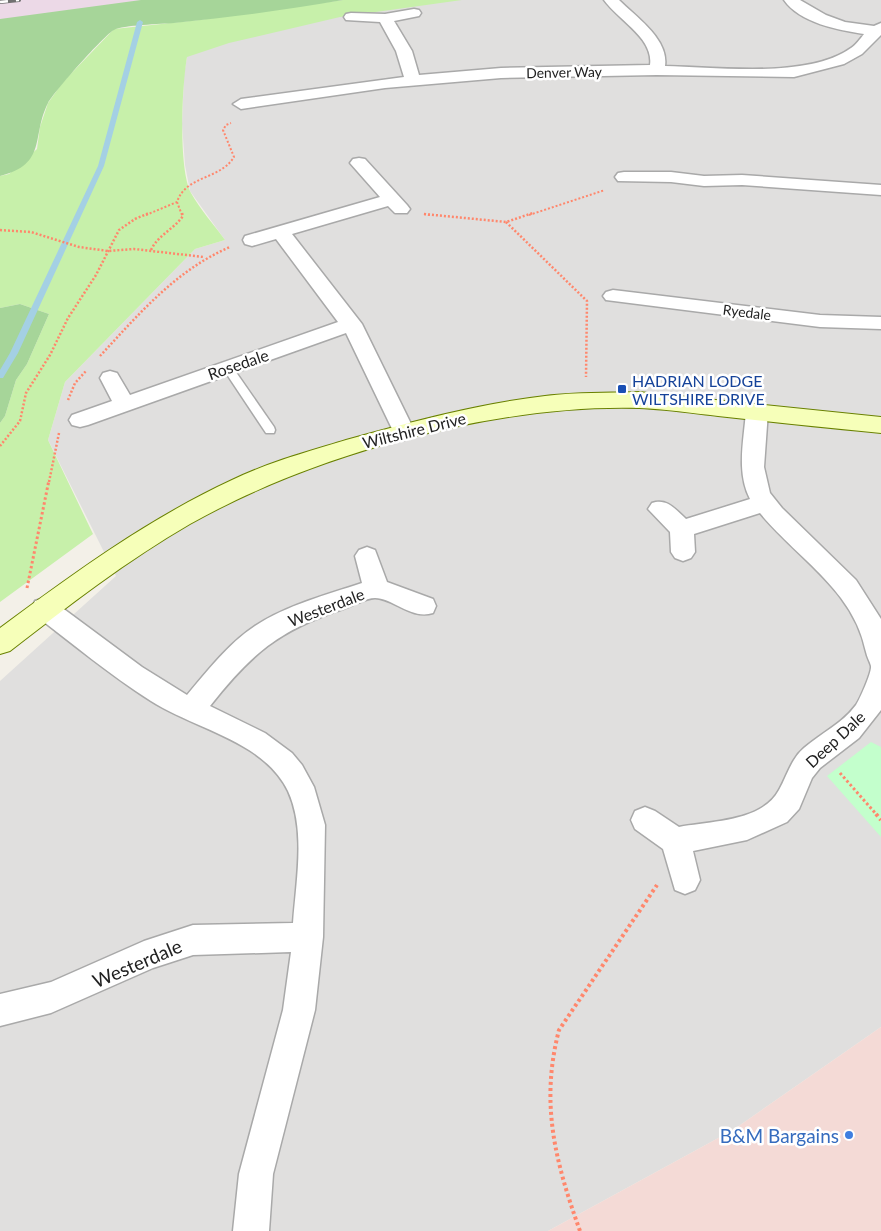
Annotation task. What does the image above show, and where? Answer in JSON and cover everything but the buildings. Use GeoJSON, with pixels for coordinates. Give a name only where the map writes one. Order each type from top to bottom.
{"type":"FeatureCollection","features":[{"type":"Feature","properties":{"kind":"street"},"geometry":{"type":"LineString","coordinates":[[611,0],[654,44],[658,56],[657,70]]}},
{"type":"Feature","properties":{"kind":"street"},"geometry":{"type":"LineString","coordinates":[[791,0],[816,18],[849,28],[879,30]]}},
{"type":"Feature","properties":{"kind":"street"},"geometry":{"type":"LineString","coordinates":[[351,17],[384,18],[414,13]]}},
{"type":"Feature","properties":{"kind":"street"},"geometry":{"type":"LineString","coordinates":[[384,18],[404,52],[413,80]]}},
{"type":"Feature","properties":{"kind":"street","name":"Denver Way"},"geometry":{"type":"LineString","coordinates":[[246,120],[238,98],[413,80],[501,73],[657,70],[759,73],[810,69],[838,61],[852,54],[879,30]]}},
{"type":"Feature","properties":{"kind":"street"},"geometry":{"type":"LineString","coordinates":[[615,160],[622,180],[671,177],[704,181],[742,180],[881,190]]}},
{"type":"Feature","properties":{"kind":"street"},"geometry":{"type":"LineString","coordinates":[[359,163],[398,206]]}},
{"type":"Feature","properties":{"kind":"street"},"geometry":{"type":"LineString","coordinates":[[252,240],[280,231],[398,206]]}},
{"type":"Feature","properties":{"kind":"street"},"geometry":{"type":"LineString","coordinates":[[280,231],[352,324],[367,350],[404,432]]}},
{"type":"Feature","properties":{"kind":"street","name":"Ryedale"},"geometry":{"type":"LineString","coordinates":[[613,296],[820,321],[881,323]]}},
{"type":"Feature","properties":{"kind":"street","name":"Rosedale"},"geometry":{"type":"LineString","coordinates":[[80,420],[352,324]]}},
{"type":"Feature","properties":{"kind":"street"},"geometry":{"type":"LineString","coordinates":[[110,378],[124,403]]}},
{"type":"Feature","properties":{"kind":"street","name":"Wiltshire Drive"},"geometry":{"type":"LineString","coordinates":[[0,643],[44,608],[139,542],[242,486],[321,455],[404,432],[466,417],[546,404],[638,400],[881,425]]}},
{"type":"Feature","properties":{"kind":"street"},"geometry":{"type":"LineString","coordinates":[[757,411],[754,474],[759,494],[764,504],[854,594],[869,617],[880,648]]}},
{"type":"Feature","properties":{"kind":"street"},"geometry":{"type":"LineString","coordinates":[[682,528],[764,504]]}},
{"type":"Feature","properties":{"kind":"street"},"geometry":{"type":"LineString","coordinates":[[660,509],[682,528],[683,552]]}},
{"type":"Feature","properties":{"kind":"street","name":"Westerdale"},"geometry":{"type":"LineString","coordinates":[[367,556],[376,588]]}},
{"type":"Feature","properties":{"kind":"street","name":"Westerdale"},"geometry":{"type":"LineString","coordinates":[[190,710],[230,664],[264,633],[297,616],[376,588],[424,606]]}},
{"type":"Feature","properties":{"kind":"street"},"geometry":{"type":"LineString","coordinates":[[44,608],[155,689],[190,710],[253,740],[268,750],[282,762],[300,787],[311,820],[308,936],[299,1010],[256,1174],[251,1231]]}},
{"type":"Feature","properties":{"kind":"street","name":"Deep Dale"},"geometry":{"type":"LineString","coordinates":[[676,841],[752,825],[773,816],[788,804],[803,769],[809,760],[843,736],[865,715],[873,701],[881,674]]}},
{"type":"Feature","properties":{"kind":"street"},"geometry":{"type":"LineString","coordinates":[[644,820],[676,841],[684,880]]}},
{"type":"Feature","properties":{"kind":"street","name":"Westerdale"},"geometry":{"type":"LineString","coordinates":[[0,1010],[41,1003],[71,992],[153,952],[175,944],[193,940],[308,936]]}},
{"type":"Feature","properties":{"kind":"lane"},"geometry":{"type":"LineString","coordinates":[[227,367],[270,430]]}},
{"type":"Feature","properties":{"kind":"path"},"geometry":{"type":"LineString","coordinates":[[151,250],[154,242],[179,223],[183,216],[177,202],[178,195],[187,186],[216,174],[229,166],[234,157],[224,127],[231,123],[246,120]]}},
{"type":"Feature","properties":{"kind":"path"},"geometry":{"type":"LineString","coordinates":[[398,206],[506,222],[622,180]]}},
{"type":"Feature","properties":{"kind":"path"},"geometry":{"type":"LineString","coordinates":[[0,446],[20,421],[26,392],[50,355],[68,318],[119,230],[126,223],[177,202]]}},
{"type":"Feature","properties":{"kind":"path"},"geometry":{"type":"LineString","coordinates":[[506,222],[587,301],[585,401]]}},
{"type":"Feature","properties":{"kind":"path"},"geometry":{"type":"LineString","coordinates":[[0,230],[31,232],[79,247],[108,251],[134,248],[205,257]]}},
{"type":"Feature","properties":{"kind":"path"},"geometry":{"type":"LineString","coordinates":[[821,752],[881,820]]}},
{"type":"Feature","properties":{"kind":"path"},"geometry":{"type":"LineString","coordinates":[[580,1231],[554,1150],[548,1082],[551,1053],[559,1030],[657,884],[676,841]]}},
{"type":"Feature","properties":{"kind":"shaded area"},"geometry":{"type":"Polygon","coordinates":[[[0,0],[343,0],[0,42],[0,0]]]}},
{"type":"Feature","properties":{"kind":"shaded area"},"geometry":{"type":"Polygon","coordinates":[[[343,0],[881,0],[881,1027],[733,1130],[548,1231],[0,1231],[0,681],[116,576],[48,440],[65,382],[195,249],[225,240],[190,191],[185,165],[182,124],[184,75],[191,33],[343,0]]]}},
{"type":"Feature","properties":{"kind":"shaded area"},"geometry":{"type":"Polygon","coordinates":[[[881,1027],[881,1231],[548,1231],[733,1130],[881,1027]]]}},
{"type":"Feature","properties":{"kind":"green space"},"geometry":{"type":"Polygon","coordinates":[[[141,0],[343,0],[259,13],[133,26],[114,30],[80,64],[48,103],[32,156],[15,171],[0,176],[0,19],[141,0]]]}},
{"type":"Feature","properties":{"kind":"green space"},"geometry":{"type":"Polygon","coordinates":[[[343,0],[462,0],[340,17],[229,43],[187,57],[182,126],[184,165],[187,181],[191,193],[225,240],[195,249],[65,382],[48,440],[93,534],[0,602],[0,423],[5,416],[16,380],[27,364],[49,314],[20,304],[0,308],[0,176],[9,174],[37,149],[40,127],[48,103],[63,82],[114,29],[199,20],[343,0]]]}},
{"type":"Feature","properties":{"kind":"green space"},"geometry":{"type":"Polygon","coordinates":[[[20,304],[49,314],[27,364],[16,380],[5,416],[0,423],[0,308],[20,304]]]}},
{"type":"Feature","properties":{"kind":"green space"},"geometry":{"type":"Polygon","coordinates":[[[871,742],[881,747],[881,837],[827,776],[871,742]]]}},
{"type":"Feature","properties":{"kind":"waterway"},"geometry":{"type":"LineString","coordinates":[[0,376],[14,353],[101,166],[140,22]]}},
{"type":"Feature","properties":{"kind":"railway"},"geometry":{"type":"LineString","coordinates":[[0,2],[19,0]]}},
{"type":"Feature","properties":{"kind":"place","name":"HADRIAN LODGE WILTSHIRE DRIVE"},"geometry":{"type":"Point","coordinates":[622,389]}},
{"type":"Feature","properties":{"kind":"place","name":"B&M Bargains"},"geometry":{"type":"Point","coordinates":[849,1135]}}]}
